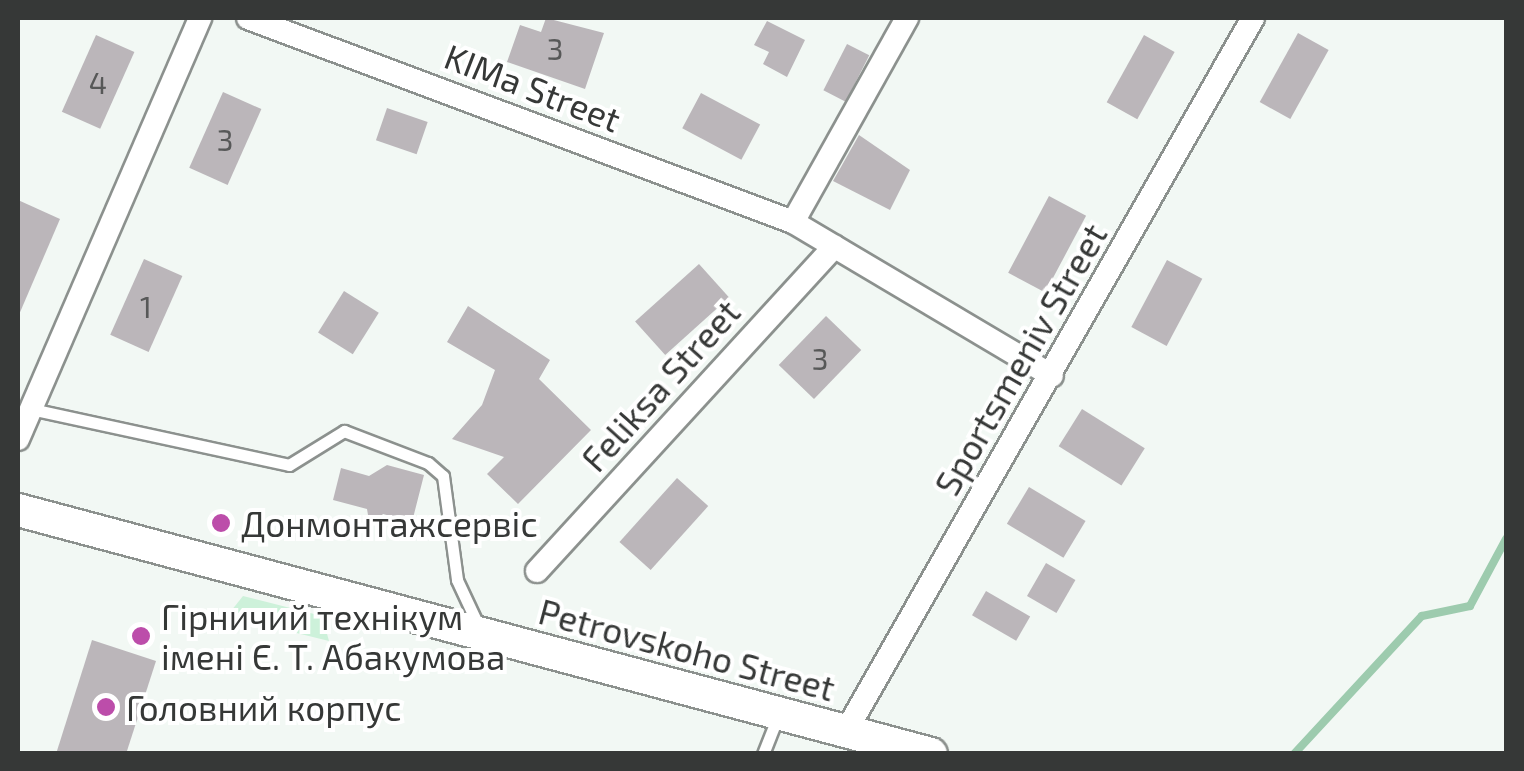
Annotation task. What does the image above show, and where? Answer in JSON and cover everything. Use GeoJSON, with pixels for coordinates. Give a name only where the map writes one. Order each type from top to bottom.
{"type":"FeatureCollection","features":[{"type":"Feature","properties":{"kind":"main road","name":"Petrovskoho Street"},"geometry":{"type":"LineString","coordinates":[[18,510],[931,754]]}},
{"type":"Feature","properties":{"kind":"street"},"geometry":{"type":"LineString","coordinates":[[18,440],[200,18]]}},
{"type":"Feature","properties":{"kind":"street","name":"KIMa Street"},"geometry":{"type":"LineString","coordinates":[[248,18],[794,222],[1052,376]]}},
{"type":"Feature","properties":{"kind":"street"},"geometry":{"type":"LineString","coordinates":[[794,222],[907,18]]}},
{"type":"Feature","properties":{"kind":"street","name":"Sportsmeniv Street"},"geometry":{"type":"LineString","coordinates":[[845,733],[1253,18]]}},
{"type":"Feature","properties":{"kind":"street","name":"Feliksa Street"},"geometry":{"type":"LineString","coordinates":[[537,571],[834,247]]}},
{"type":"Feature","properties":{"kind":"lane"},"geometry":{"type":"LineString","coordinates":[[30,409],[290,464],[344,431],[428,463],[443,476],[456,580],[483,635]]}},
{"type":"Feature","properties":{"kind":"lane"},"geometry":{"type":"LineString","coordinates":[[763,754],[778,716]]}},
{"type":"Feature","properties":{"kind":"green space"},"geometry":{"type":"Polygon","coordinates":[[[243,596],[322,616],[329,641],[227,616],[243,596]]]}},
{"type":"Feature","properties":{"kind":"building"},"geometry":{"type":"Polygon","coordinates":[[[546,18],[604,33],[585,89],[507,62],[520,25],[541,32],[546,18]]]}},
{"type":"Feature","properties":{"kind":"building"},"geometry":{"type":"Polygon","coordinates":[[[767,21],[805,40],[787,77],[763,64],[769,52],[754,45],[767,21]]]}},
{"type":"Feature","properties":{"kind":"building"},"geometry":{"type":"Polygon","coordinates":[[[1298,33],[1329,50],[1290,119],[1260,102],[1298,33]]]}},
{"type":"Feature","properties":{"kind":"building"},"geometry":{"type":"Polygon","coordinates":[[[96,35],[134,52],[100,129],[62,112],[96,35]]]}},
{"type":"Feature","properties":{"kind":"building"},"geometry":{"type":"Polygon","coordinates":[[[1144,35],[1175,52],[1137,119],[1107,102],[1144,35]]]}},
{"type":"Feature","properties":{"kind":"building"},"geometry":{"type":"Polygon","coordinates":[[[847,44],[869,55],[846,102],[823,90],[847,44]]]}},
{"type":"Feature","properties":{"kind":"building"},"geometry":{"type":"Polygon","coordinates":[[[223,92],[261,109],[228,185],[189,168],[223,92]]]}},
{"type":"Feature","properties":{"kind":"building"},"geometry":{"type":"Polygon","coordinates":[[[701,93],[760,124],[741,160],[682,128],[701,93]]]}},
{"type":"Feature","properties":{"kind":"building"},"geometry":{"type":"Polygon","coordinates":[[[387,108],[428,122],[417,154],[376,140],[387,108]]]}},
{"type":"Feature","properties":{"kind":"building"},"geometry":{"type":"Polygon","coordinates":[[[859,135],[910,170],[890,210],[833,181],[859,135]]]}},
{"type":"Feature","properties":{"kind":"building"},"geometry":{"type":"Polygon","coordinates":[[[1049,196],[1086,216],[1045,293],[1008,273],[1049,196]]]}},
{"type":"Feature","properties":{"kind":"building"},"geometry":{"type":"Polygon","coordinates":[[[18,200],[60,219],[18,317],[18,200]]]}},
{"type":"Feature","properties":{"kind":"building"},"geometry":{"type":"Polygon","coordinates":[[[144,259],[182,276],[149,352],[110,335],[144,259]]]}},
{"type":"Feature","properties":{"kind":"building"},"geometry":{"type":"Polygon","coordinates":[[[1167,260],[1202,279],[1167,346],[1131,327],[1167,260]]]}},
{"type":"Feature","properties":{"kind":"building"},"geometry":{"type":"Polygon","coordinates":[[[699,264],[729,297],[665,355],[635,322],[699,264]]]}},
{"type":"Feature","properties":{"kind":"building"},"geometry":{"type":"Polygon","coordinates":[[[344,291],[379,313],[353,354],[318,333],[344,291]]]}},
{"type":"Feature","properties":{"kind":"building"},"geometry":{"type":"Polygon","coordinates":[[[468,306],[550,360],[539,379],[591,430],[518,504],[487,474],[504,457],[452,439],[482,405],[495,370],[447,342],[468,306]]]}},
{"type":"Feature","properties":{"kind":"building"},"geometry":{"type":"Polygon","coordinates":[[[826,316],[861,350],[814,399],[779,365],[826,316]]]}},
{"type":"Feature","properties":{"kind":"building"},"geometry":{"type":"Polygon","coordinates":[[[1082,409],[1145,448],[1121,486],[1059,446],[1082,409]]]}},
{"type":"Feature","properties":{"kind":"building"},"geometry":{"type":"Polygon","coordinates":[[[387,465],[424,475],[412,522],[383,514],[370,527],[367,509],[333,500],[341,468],[369,476],[387,465]]]}},
{"type":"Feature","properties":{"kind":"building"},"geometry":{"type":"Polygon","coordinates":[[[677,478],[708,506],[651,570],[619,542],[677,478]]]}},
{"type":"Feature","properties":{"kind":"building"},"geometry":{"type":"Polygon","coordinates":[[[1029,487],[1086,521],[1063,558],[1007,524],[1029,487]]]}},
{"type":"Feature","properties":{"kind":"building"},"geometry":{"type":"Polygon","coordinates":[[[1046,563],[1075,580],[1056,613],[1027,596],[1046,563]]]}},
{"type":"Feature","properties":{"kind":"building"},"geometry":{"type":"Polygon","coordinates":[[[986,591],[1030,616],[1016,641],[972,615],[986,591]]]}},
{"type":"Feature","properties":{"kind":"building","name":"Головний корпус"},"geometry":{"type":"Polygon","coordinates":[[[92,640],[156,661],[126,754],[56,754],[92,640]]]}},
{"type":"Feature","properties":{"kind":"waterway"},"geometry":{"type":"LineString","coordinates":[[1294,754],[1422,616],[1470,606],[1506,539]]}},
{"type":"Feature","properties":{"kind":"place","name":"Донмонтажсервіс"},"geometry":{"type":"Point","coordinates":[221,523]}},
{"type":"Feature","properties":{"kind":"place","name":"Гірничий технікум імені Є. Т. Абакумова"},"geometry":{"type":"Point","coordinates":[141,636]}},
{"type":"Feature","properties":{"kind":"place","name":"Головний корпус"},"geometry":{"type":"Point","coordinates":[106,707]}}]}
